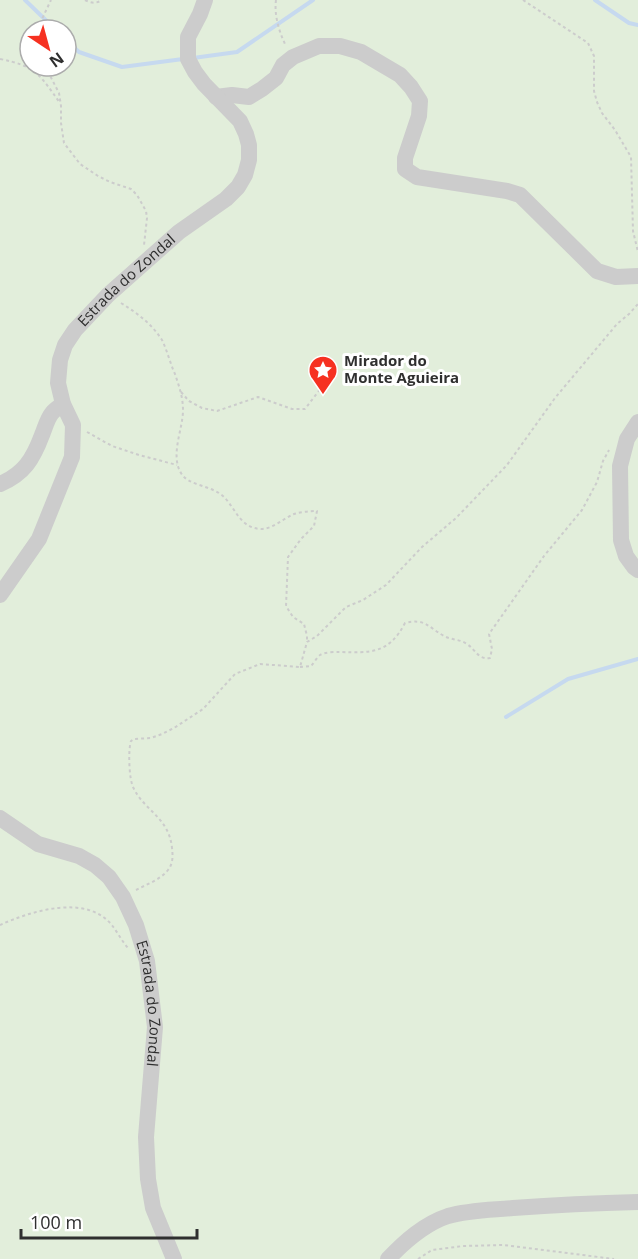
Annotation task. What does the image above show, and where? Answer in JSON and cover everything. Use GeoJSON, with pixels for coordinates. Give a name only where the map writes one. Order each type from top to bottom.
{"type":"FeatureCollection","features":[{"type":"Feature","properties":{"kind":"street","name":"Estrada do Zondal"},"geometry":{"type":"LineString","coordinates":[[0,595],[39,539],[72,457],[73,424],[63,404],[58,383],[60,360],[65,345],[75,330],[108,295],[179,232],[226,199],[238,187],[245,175],[249,160],[249,145],[240,121],[204,84],[189,59],[188,37],[205,0]]}},
{"type":"Feature","properties":{"kind":"street"},"geometry":{"type":"LineString","coordinates":[[216,97],[232,95],[249,97],[276,78],[283,65],[293,57],[319,46],[340,46],[361,52],[394,71],[411,87],[420,101],[419,116],[405,158],[405,169],[417,177],[520,195],[597,270],[616,277],[638,276]]}},
{"type":"Feature","properties":{"kind":"street"},"geometry":{"type":"LineString","coordinates":[[0,484],[11,480],[25,468],[34,455],[47,422],[53,412],[63,404]]}},
{"type":"Feature","properties":{"kind":"street"},"geometry":{"type":"LineString","coordinates":[[638,422],[627,439],[620,466],[621,540],[626,556],[638,570]]}},
{"type":"Feature","properties":{"kind":"street","name":"Estrada do Zondal"},"geometry":{"type":"LineString","coordinates":[[0,818],[38,844],[79,856],[95,865],[109,877],[123,897],[136,925],[147,961],[154,1027],[146,1137],[148,1179],[153,1208],[174,1259]]}},
{"type":"Feature","properties":{"kind":"street"},"geometry":{"type":"LineString","coordinates":[[388,1259],[409,1239],[434,1222],[449,1216],[471,1211],[638,1202]]}},
{"type":"Feature","properties":{"kind":"path"},"geometry":{"type":"LineString","coordinates":[[42,18],[51,0]]}},
{"type":"Feature","properties":{"kind":"path"},"geometry":{"type":"LineString","coordinates":[[86,0],[97,3],[102,0]]}},
{"type":"Feature","properties":{"kind":"path"},"geometry":{"type":"LineString","coordinates":[[276,0],[278,24],[284,42],[293,57]]}},
{"type":"Feature","properties":{"kind":"path"},"geometry":{"type":"LineString","coordinates":[[524,0],[588,43],[592,50],[595,67],[594,91],[597,102],[631,157],[633,231],[638,252]]}},
{"type":"Feature","properties":{"kind":"path"},"geometry":{"type":"LineString","coordinates":[[0,59],[28,67],[37,73],[61,106]]}},
{"type":"Feature","properties":{"kind":"path"},"geometry":{"type":"LineString","coordinates":[[51,78],[59,93],[64,143],[80,164],[110,182],[131,189],[137,195],[147,218],[144,245]]}},
{"type":"Feature","properties":{"kind":"path"},"geometry":{"type":"LineString","coordinates":[[108,295],[135,312],[162,340],[181,392],[183,408],[177,465],[186,479],[213,489],[224,497],[246,525],[262,529],[279,523],[293,514],[317,511],[314,526],[288,556],[286,606],[293,617],[304,624],[307,636],[300,667]]}},
{"type":"Feature","properties":{"kind":"path"},"geometry":{"type":"LineString","coordinates":[[307,642],[317,636],[346,607],[363,600],[386,585],[422,547],[456,518],[507,465],[555,398],[617,324],[638,304]]}},
{"type":"Feature","properties":{"kind":"path"},"geometry":{"type":"LineString","coordinates":[[181,392],[189,401],[202,408],[217,411],[258,397],[292,409],[305,409],[321,388]]}},
{"type":"Feature","properties":{"kind":"path"},"geometry":{"type":"LineString","coordinates":[[73,424],[112,446],[177,465]]}},
{"type":"Feature","properties":{"kind":"path"},"geometry":{"type":"LineString","coordinates":[[123,897],[159,878],[173,862],[172,842],[167,830],[136,793],[130,781],[131,741],[151,738],[174,728],[203,709],[235,674],[260,664],[311,666],[321,655],[332,652],[367,653],[386,646],[400,633],[405,623],[416,620],[431,626],[445,637],[466,643],[481,657],[490,658],[492,649],[489,634],[498,619],[544,556],[582,510],[597,482],[612,442],[627,439]]}},
{"type":"Feature","properties":{"kind":"path"},"geometry":{"type":"LineString","coordinates":[[0,925],[44,910],[75,907],[101,916],[112,925],[130,950],[147,961]]}},
{"type":"Feature","properties":{"kind":"path"},"geometry":{"type":"LineString","coordinates":[[417,1259],[432,1250],[463,1246],[504,1245],[614,1259]]}},
{"type":"Feature","properties":{"kind":"green space"},"geometry":{"type":"Polygon","coordinates":[[[0,0],[638,0],[638,1259],[0,1259],[0,0]]]}},
{"type":"Feature","properties":{"kind":"waterway"},"geometry":{"type":"LineString","coordinates":[[25,0],[44,18]]}},
{"type":"Feature","properties":{"kind":"waterway"},"geometry":{"type":"LineString","coordinates":[[193,58],[237,52],[313,0]]}},
{"type":"Feature","properties":{"kind":"waterway"},"geometry":{"type":"LineString","coordinates":[[595,0],[629,23],[638,25]]}},
{"type":"Feature","properties":{"kind":"waterway"},"geometry":{"type":"LineString","coordinates":[[78,51],[122,67],[183,59]]}},
{"type":"Feature","properties":{"kind":"waterway"},"geometry":{"type":"LineString","coordinates":[[506,717],[568,679],[638,659]]}},
{"type":"Feature","properties":{"kind":"place","name":"Mirador do Monte Aguieira"},"geometry":{"type":"Point","coordinates":[323,396]}}]}
